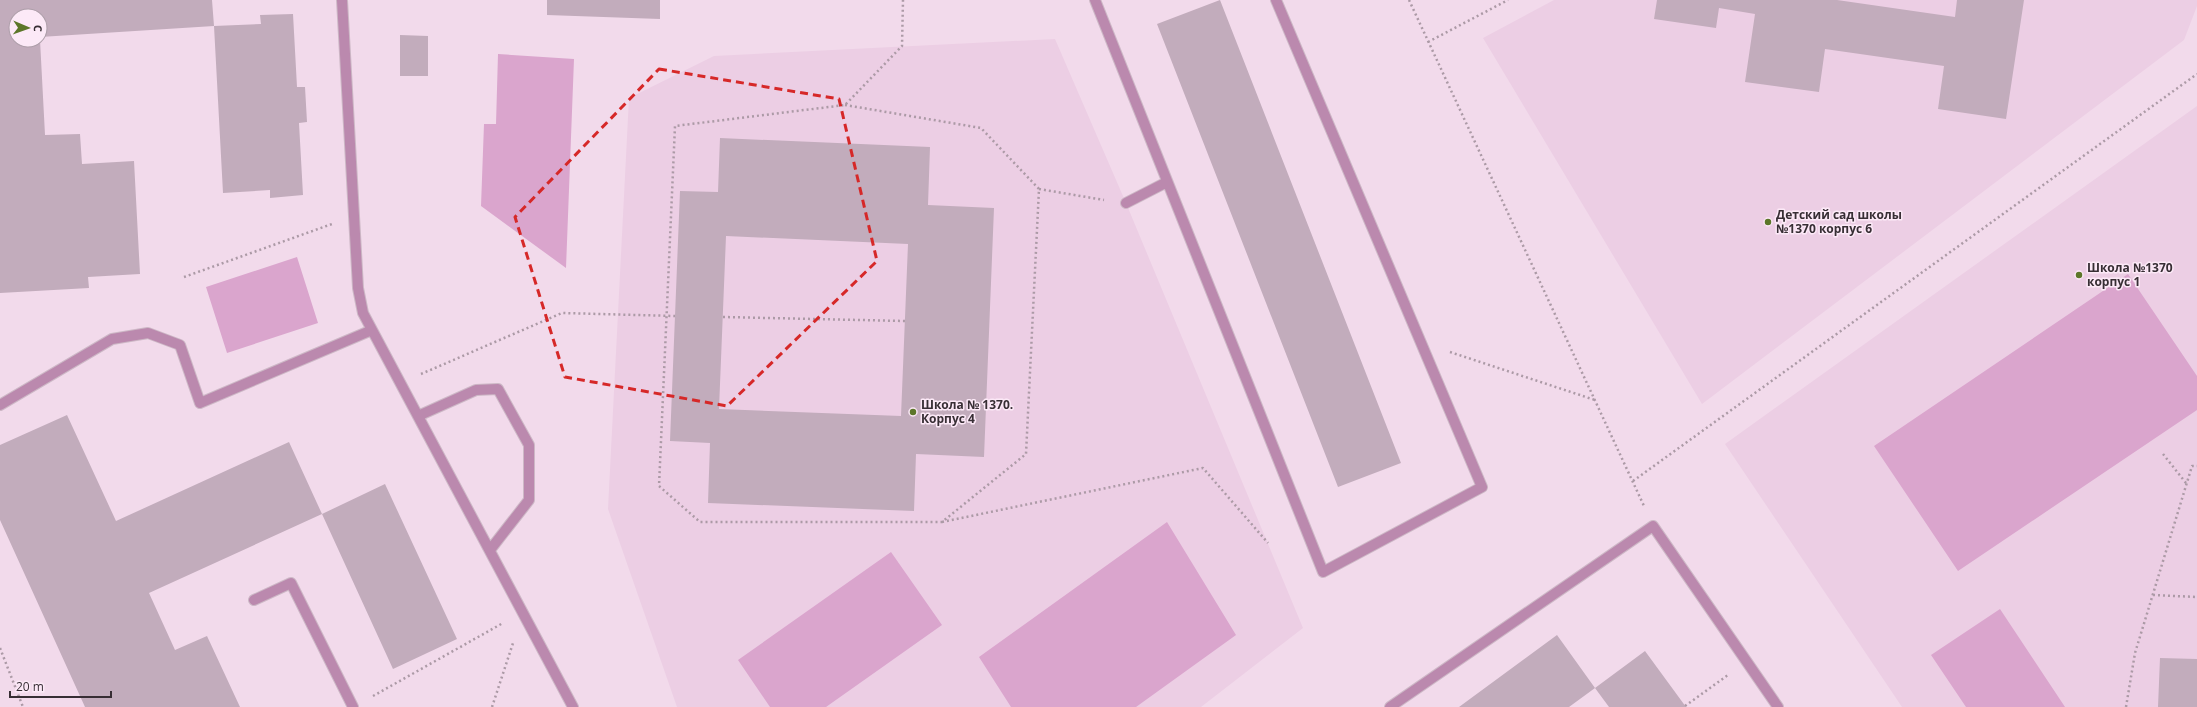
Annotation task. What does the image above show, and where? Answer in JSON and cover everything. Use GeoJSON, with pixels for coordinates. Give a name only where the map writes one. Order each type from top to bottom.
{"type":"FeatureCollection","features":[{"type":"Feature","properties":{"kind":"lane"},"geometry":{"type":"LineString","coordinates":[[342,0],[358,288],[363,313],[573,707]]}},
{"type":"Feature","properties":{"kind":"lane"},"geometry":{"type":"LineString","coordinates":[[1095,0],[1323,572],[1482,487],[1276,0]]}},
{"type":"Feature","properties":{"kind":"lane"},"geometry":{"type":"LineString","coordinates":[[1126,203],[1167,182]]}},
{"type":"Feature","properties":{"kind":"lane"},"geometry":{"type":"LineString","coordinates":[[0,405],[112,339],[148,333],[180,345],[200,403],[372,330]]}},
{"type":"Feature","properties":{"kind":"lane"},"geometry":{"type":"LineString","coordinates":[[418,416],[476,390],[498,389],[529,445],[529,500],[490,550]]}},
{"type":"Feature","properties":{"kind":"lane"},"geometry":{"type":"LineString","coordinates":[[1390,707],[1653,526],[1778,707]]}},
{"type":"Feature","properties":{"kind":"lane"},"geometry":{"type":"LineString","coordinates":[[254,600],[291,583],[352,707]]}},
{"type":"Feature","properties":{"kind":"path"},"geometry":{"type":"LineString","coordinates":[[845,106],[902,46],[903,0]]}},
{"type":"Feature","properties":{"kind":"path"},"geometry":{"type":"LineString","coordinates":[[1409,0],[1653,526]]}},
{"type":"Feature","properties":{"kind":"path"},"geometry":{"type":"LineString","coordinates":[[1428,42],[1508,0]]}},
{"type":"Feature","properties":{"kind":"path"},"geometry":{"type":"LineString","coordinates":[[1633,481],[2197,74]]}},
{"type":"Feature","properties":{"kind":"path"},"geometry":{"type":"LineString","coordinates":[[1126,203],[1039,189],[981,128],[845,106],[674,126],[659,486],[700,522],[942,522],[1203,468],[1268,543]]}},
{"type":"Feature","properties":{"kind":"path"},"geometry":{"type":"LineString","coordinates":[[942,522],[1026,454],[1039,189]]}},
{"type":"Feature","properties":{"kind":"path"},"geometry":{"type":"LineString","coordinates":[[184,277],[355,215]]}},
{"type":"Feature","properties":{"kind":"path"},"geometry":{"type":"LineString","coordinates":[[401,383],[562,314],[675,316]]}},
{"type":"Feature","properties":{"kind":"path"},"geometry":{"type":"LineString","coordinates":[[723,317],[905,321]]}},
{"type":"Feature","properties":{"kind":"path"},"geometry":{"type":"LineString","coordinates":[[1421,343],[1595,400]]}},
{"type":"Feature","properties":{"kind":"path"},"geometry":{"type":"LineString","coordinates":[[2163,454],[2186,483]]}},
{"type":"Feature","properties":{"kind":"path"},"geometry":{"type":"LineString","coordinates":[[2126,707],[2135,653],[2186,483],[2192,466],[2197,466]]}},
{"type":"Feature","properties":{"kind":"path"},"geometry":{"type":"LineString","coordinates":[[2153,595],[2197,597]]}},
{"type":"Feature","properties":{"kind":"path"},"geometry":{"type":"LineString","coordinates":[[368,699],[523,612]]}},
{"type":"Feature","properties":{"kind":"path"},"geometry":{"type":"LineString","coordinates":[[492,707],[523,612]]}},
{"type":"Feature","properties":{"kind":"path"},"geometry":{"type":"LineString","coordinates":[[0,648],[23,707]]}},
{"type":"Feature","properties":{"kind":"path"},"geometry":{"type":"LineString","coordinates":[[1685,706],[1746,662]]}},
{"type":"Feature","properties":{"kind":"highlighted area"},"geometry":{"type":"Polygon","coordinates":[[[659,69],[839,99],[877,261],[727,406],[565,377],[515,217],[659,69]]]}},
{"type":"Feature","properties":{"kind":"shaded area","name":"Детский сад школы №1370 корпус 6"},"geometry":{"type":"Polygon","coordinates":[[[1554,0],[2197,0],[2197,6],[2184,40],[1702,404],[1483,38],[1554,0]]]}},
{"type":"Feature","properties":{"kind":"shaded area","name":"Школа № 1370. Корпус 4"},"geometry":{"type":"Polygon","coordinates":[[[1055,39],[1126,203],[1303,628],[1201,707],[677,707],[608,509],[629,98],[714,56],[1055,39]]]}},
{"type":"Feature","properties":{"kind":"shaded area"},"geometry":{"type":"Polygon","coordinates":[[[498,54],[574,59],[566,268],[481,206],[484,124],[496,124],[498,54]]]}},
{"type":"Feature","properties":{"kind":"shaded area","name":"Школа №1370 корпус 1"},"geometry":{"type":"Polygon","coordinates":[[[2197,106],[2197,707],[1902,707],[1725,444],[2197,106]]]}},
{"type":"Feature","properties":{"kind":"shaded area"},"geometry":{"type":"Polygon","coordinates":[[[297,257],[318,323],[227,353],[206,287],[297,257]]]}},
{"type":"Feature","properties":{"kind":"shaded area"},"geometry":{"type":"Polygon","coordinates":[[[2128,274],[2197,376],[2197,410],[1958,571],[1874,446],[2128,274]]]}},
{"type":"Feature","properties":{"kind":"shaded area"},"geometry":{"type":"Polygon","coordinates":[[[1167,522],[1236,635],[1136,707],[1011,707],[979,657],[1167,522]]]}},
{"type":"Feature","properties":{"kind":"shaded area"},"geometry":{"type":"Polygon","coordinates":[[[891,552],[942,625],[826,707],[770,707],[738,660],[891,552]]]}},
{"type":"Feature","properties":{"kind":"shaded area"},"geometry":{"type":"Polygon","coordinates":[[[2000,609],[2065,707],[1966,707],[1931,655],[2000,609]]]}},
{"type":"Feature","properties":{"kind":"building"},"geometry":{"type":"Polygon","coordinates":[[[0,0],[212,0],[214,26],[48,36],[48,8],[8,8],[8,48],[40,48],[45,135],[80,134],[82,164],[134,161],[140,274],[88,277],[89,288],[0,293],[0,0]]]}},
{"type":"Feature","properties":{"kind":"building"},"geometry":{"type":"Polygon","coordinates":[[[547,0],[660,0],[660,19],[547,15],[547,0]]]}},
{"type":"Feature","properties":{"kind":"building"},"geometry":{"type":"Polygon","coordinates":[[[1220,0],[1401,463],[1338,487],[1157,24],[1220,0]]]}},
{"type":"Feature","properties":{"kind":"building"},"geometry":{"type":"Polygon","coordinates":[[[1657,0],[1837,0],[1955,17],[1957,0],[2024,0],[2006,119],[1938,109],[1944,66],[1825,49],[1819,92],[1745,82],[1755,14],[1719,8],[1716,28],[1654,19],[1657,0]]]}},
{"type":"Feature","properties":{"kind":"building"},"geometry":{"type":"Polygon","coordinates":[[[293,14],[297,87],[305,87],[307,122],[299,123],[303,195],[270,198],[270,190],[223,193],[214,26],[261,24],[260,15],[293,14]]]}},
{"type":"Feature","properties":{"kind":"building"},"geometry":{"type":"Polygon","coordinates":[[[400,35],[428,36],[428,76],[400,76],[400,35]]]}},
{"type":"Feature","properties":{"kind":"building"},"geometry":{"type":"Polygon","coordinates":[[[720,138],[930,147],[928,205],[994,208],[984,457],[916,454],[914,511],[708,503],[710,443],[670,441],[680,191],[718,192],[720,138]],[[726,236],[719,409],[901,416],[908,244],[726,236]]]}},
{"type":"Feature","properties":{"kind":"building"},"geometry":{"type":"Polygon","coordinates":[[[67,415],[116,521],[289,442],[322,514],[149,593],[175,650],[207,636],[240,707],[85,707],[0,520],[0,445],[67,415]]]}},
{"type":"Feature","properties":{"kind":"building"},"geometry":{"type":"Polygon","coordinates":[[[385,484],[457,639],[393,669],[322,514],[385,484]]]}},
{"type":"Feature","properties":{"kind":"building"},"geometry":{"type":"Polygon","coordinates":[[[1557,635],[1595,688],[1569,707],[1459,707],[1557,635]]]}},
{"type":"Feature","properties":{"kind":"building"},"geometry":{"type":"Polygon","coordinates":[[[1645,651],[1686,707],[1609,707],[1595,688],[1645,651]]]}},
{"type":"Feature","properties":{"kind":"building"},"geometry":{"type":"Polygon","coordinates":[[[2160,658],[2197,659],[2197,707],[2158,707],[2160,658]]]}},
{"type":"Feature","properties":{"kind":"place","name":"Детский сад школы №1370 корпус 6"},"geometry":{"type":"Point","coordinates":[1768,222]}},
{"type":"Feature","properties":{"kind":"place","name":"Школа №1370 корпус 1"},"geometry":{"type":"Point","coordinates":[2079,275]}},
{"type":"Feature","properties":{"kind":"place","name":"Школа № 1370. Корпус 4"},"geometry":{"type":"Point","coordinates":[913,412]}}]}
